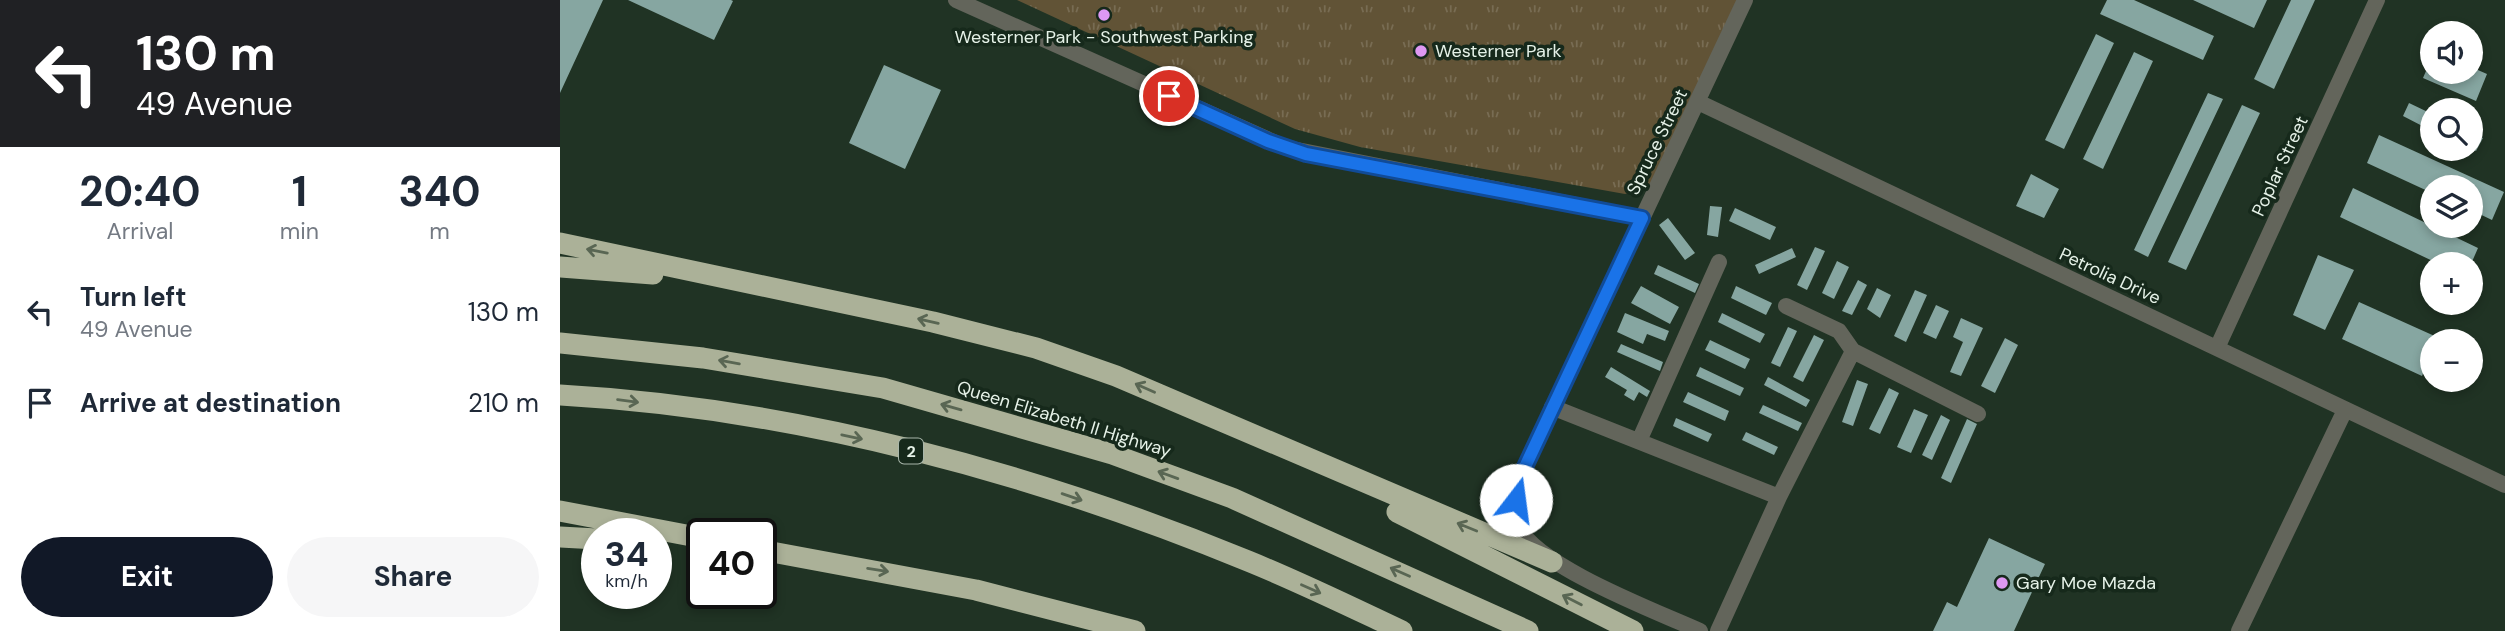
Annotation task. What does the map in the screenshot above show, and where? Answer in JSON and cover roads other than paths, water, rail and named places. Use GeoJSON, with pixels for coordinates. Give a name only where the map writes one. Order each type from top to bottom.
{"type":"FeatureCollection","features":[{"type":"Feature","properties":{"kind":"highway"},"geometry":{"type":"LineString","coordinates":[[560,243],[760,284],[1036,348],[1116,376],[1552,562]]}},
{"type":"Feature","properties":{"kind":"highway"},"geometry":{"type":"LineString","coordinates":[[560,267],[760,284]]}},
{"type":"Feature","properties":{"kind":"highway","name":"Queen Elizabeth II Highway"},"geometry":{"type":"LineString","coordinates":[[560,344],[703,358],[883,388],[1112,454],[1232,498],[1528,631]]}},
{"type":"Feature","properties":{"kind":"highway","name":"2"},"geometry":{"type":"LineString","coordinates":[[560,395],[714,411],[853,437],[956,462],[1062,493],[1249,561],[1402,631]]}},
{"type":"Feature","properties":{"kind":"highway"},"geometry":{"type":"LineString","coordinates":[[1252,436],[1633,631]]}},
{"type":"Feature","properties":{"kind":"highway"},"geometry":{"type":"LineString","coordinates":[[560,511],[686,535]]}},
{"type":"Feature","properties":{"kind":"highway"},"geometry":{"type":"LineString","coordinates":[[560,537],[581,538]]}},
{"type":"Feature","properties":{"kind":"highway"},"geometry":{"type":"LineString","coordinates":[[777,554],[976,590],[1135,631]]}},
{"type":"Feature","properties":{"kind":"street"},"geometry":{"type":"LineString","coordinates":[[956,0],[1287,148],[1642,218]]}},
{"type":"Feature","properties":{"kind":"street","name":"Spruce Street"},"geometry":{"type":"LineString","coordinates":[[1700,631],[1552,562],[1524,536],[1518,525],[1516,500],[1524,469],[1552,407],[1745,0]]}},
{"type":"Feature","properties":{"kind":"street","name":"Poplar Street"},"geometry":{"type":"LineString","coordinates":[[2217,348],[2377,0]]}},
{"type":"Feature","properties":{"kind":"street","name":"Petrolia Drive"},"geometry":{"type":"LineString","coordinates":[[1698,102],[2505,485]]}},
{"type":"Feature","properties":{"kind":"street"},"geometry":{"type":"LineString","coordinates":[[1639,441],[1719,262]]}},
{"type":"Feature","properties":{"kind":"street"},"geometry":{"type":"LineString","coordinates":[[1786,306],[1839,331],[1853,351],[1978,414]]}},
{"type":"Feature","properties":{"kind":"street"},"geometry":{"type":"LineString","coordinates":[[1718,631],[1779,497],[1853,351]]}},
{"type":"Feature","properties":{"kind":"street"},"geometry":{"type":"LineString","coordinates":[[1552,407],[1779,497]]}},
{"type":"Feature","properties":{"kind":"street"},"geometry":{"type":"LineString","coordinates":[[2239,631],[2346,410]]}},
{"type":"Feature","properties":{"kind":"place","name":"Westerner Park - Southwest Parking"},"geometry":{"type":"Point","coordinates":[1104,15]}},
{"type":"Feature","properties":{"kind":"place","name":"Westerner Park"},"geometry":{"type":"Point","coordinates":[1421,51]}},
{"type":"Feature","properties":{"kind":"place","name":"Gary Moe Mazda"},"geometry":{"type":"Point","coordinates":[2002,583]}}]}
